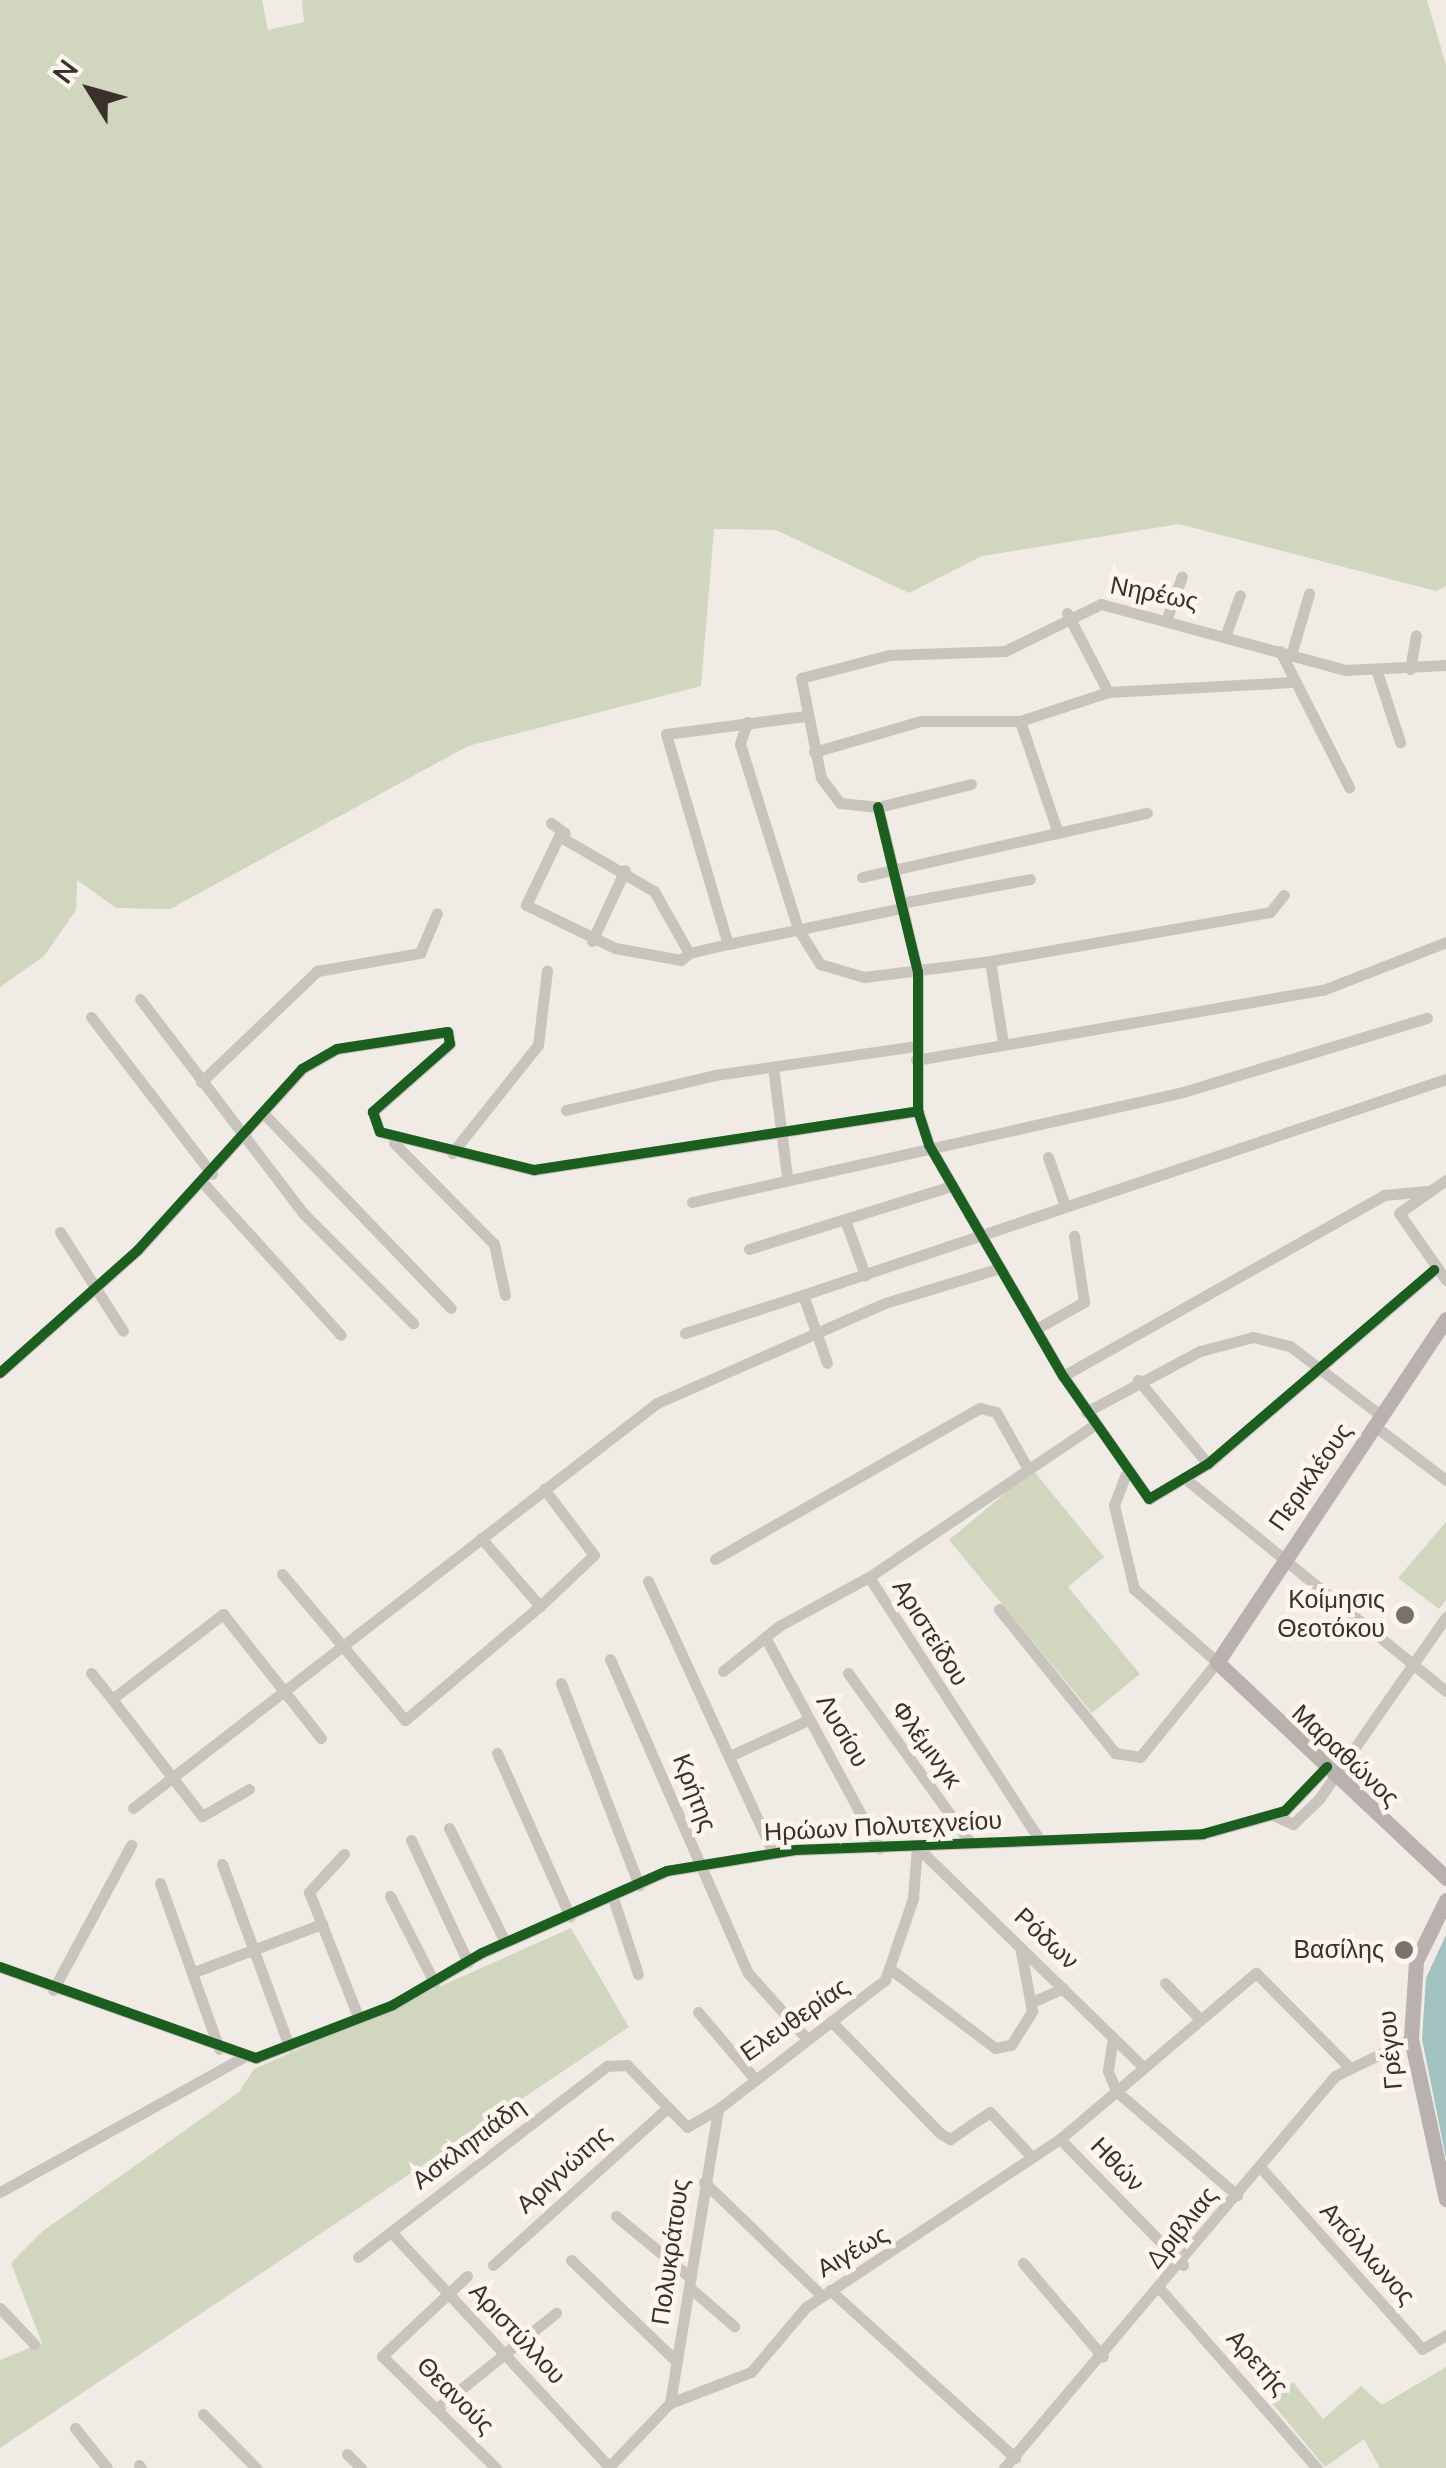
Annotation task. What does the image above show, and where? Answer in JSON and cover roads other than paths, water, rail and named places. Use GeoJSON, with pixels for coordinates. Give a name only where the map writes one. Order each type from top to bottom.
{"type":"FeatureCollection","features":[{"type":"Feature","properties":{"kind":"main road","name":"Περικλέους"},"geometry":{"type":"LineString","coordinates":[[1218,1662],[1446,1319]]}},
{"type":"Feature","properties":{"kind":"main road","name":"Μαραθώνος"},"geometry":{"type":"LineString","coordinates":[[1218,1662],[1446,1878]]}},
{"type":"Feature","properties":{"kind":"main road","name":"Γρέγου"},"geometry":{"type":"LineString","coordinates":[[1446,1900],[1418,1954],[1411,2039],[1446,2200]]}},
{"type":"Feature","properties":{"kind":"street"},"geometry":{"type":"LineString","coordinates":[[1168,615],[1182,576]]}},
{"type":"Feature","properties":{"kind":"street"},"geometry":{"type":"LineString","coordinates":[[1308,594],[1285,653],[1292,682],[1349,787]]}},
{"type":"Feature","properties":{"kind":"street"},"geometry":{"type":"LineString","coordinates":[[1226,634],[1240,595]]}},
{"type":"Feature","properties":{"kind":"street","name":"Νηρέως"},"geometry":{"type":"LineString","coordinates":[[805,716],[802,678],[889,654],[1005,651],[1067,613],[1101,604],[1168,615],[1285,653],[1377,672],[1446,665]]}},
{"type":"Feature","properties":{"kind":"street"},"geometry":{"type":"LineString","coordinates":[[1067,613],[1108,692]]}},
{"type":"Feature","properties":{"kind":"street"},"geometry":{"type":"LineString","coordinates":[[1410,669],[1416,636]]}},
{"type":"Feature","properties":{"kind":"street"},"geometry":{"type":"LineString","coordinates":[[1377,672],[1400,742]]}},
{"type":"Feature","properties":{"kind":"street"},"geometry":{"type":"LineString","coordinates":[[814,752],[920,721],[1020,721],[1108,692],[1292,682]]}},
{"type":"Feature","properties":{"kind":"street"},"geometry":{"type":"LineString","coordinates":[[728,944],[666,734],[805,716],[828,794],[857,810],[971,784]]}},
{"type":"Feature","properties":{"kind":"street"},"geometry":{"type":"LineString","coordinates":[[1020,721],[1058,833]]}},
{"type":"Feature","properties":{"kind":"street"},"geometry":{"type":"LineString","coordinates":[[746,722],[740,744],[798,929],[836,974],[918,972],[1270,912],[1284,894]]}},
{"type":"Feature","properties":{"kind":"street"},"geometry":{"type":"LineString","coordinates":[[878,807],[918,972],[918,1111],[930,1145],[997,1268],[1063,1376],[1126,1473],[1149,1499],[1187,1480],[1208,1464],[1434,1270]]}},
{"type":"Feature","properties":{"kind":"street"},"geometry":{"type":"LineString","coordinates":[[862,878],[1148,813]]}},
{"type":"Feature","properties":{"kind":"street"},"geometry":{"type":"LineString","coordinates":[[551,823],[625,870],[671,910],[688,953]]}},
{"type":"Feature","properties":{"kind":"street"},"geometry":{"type":"LineString","coordinates":[[566,833],[526,906],[592,941],[680,960],[688,953],[1030,879]]}},
{"type":"Feature","properties":{"kind":"street"},"geometry":{"type":"LineString","coordinates":[[592,941],[625,870]]}},
{"type":"Feature","properties":{"kind":"street"},"geometry":{"type":"LineString","coordinates":[[201,1082],[317,972],[420,954],[437,913]]}},
{"type":"Feature","properties":{"kind":"street"},"geometry":{"type":"LineString","coordinates":[[566,1110],[774,1067],[1003,1043],[1323,990],[1446,942]]}},
{"type":"Feature","properties":{"kind":"street"},"geometry":{"type":"LineString","coordinates":[[990,961],[1003,1043]]}},
{"type":"Feature","properties":{"kind":"street"},"geometry":{"type":"LineString","coordinates":[[452,1153],[538,1045],[547,971]]}},
{"type":"Feature","properties":{"kind":"street"},"geometry":{"type":"LineString","coordinates":[[140,999],[245,1142],[413,1323]]}},
{"type":"Feature","properties":{"kind":"street"},"geometry":{"type":"LineString","coordinates":[[91,1017],[208,1178],[341,1335]]}},
{"type":"Feature","properties":{"kind":"street"},"geometry":{"type":"LineString","coordinates":[[692,1202],[787,1177],[1268,1070],[1427,1018]]}},
{"type":"Feature","properties":{"kind":"street"},"geometry":{"type":"LineString","coordinates":[[0,1373],[97,1288],[245,1142],[318,1057],[448,1032],[450,1044],[373,1112],[391,1140],[494,1244],[505,1295]]}},
{"type":"Feature","properties":{"kind":"street"},"geometry":{"type":"LineString","coordinates":[[774,1067],[787,1177]]}},
{"type":"Feature","properties":{"kind":"street"},"geometry":{"type":"LineString","coordinates":[[685,1332],[1446,1079]]}},
{"type":"Feature","properties":{"kind":"street"},"geometry":{"type":"LineString","coordinates":[[391,1140],[534,1170],[918,1111]]}},
{"type":"Feature","properties":{"kind":"street"},"geometry":{"type":"LineString","coordinates":[[266,1116],[452,1308]]}},
{"type":"Feature","properties":{"kind":"street"},"geometry":{"type":"LineString","coordinates":[[1048,1157],[1065,1206]]}},
{"type":"Feature","properties":{"kind":"street"},"geometry":{"type":"LineString","coordinates":[[1446,1180],[1399,1213],[1434,1270],[1446,1280]]}},
{"type":"Feature","properties":{"kind":"street"},"geometry":{"type":"LineString","coordinates":[[749,1248],[951,1186]]}},
{"type":"Feature","properties":{"kind":"street"},"geometry":{"type":"LineString","coordinates":[[1063,1376],[1384,1194],[1426,1191]]}},
{"type":"Feature","properties":{"kind":"street"},"geometry":{"type":"LineString","coordinates":[[845,1220],[864,1275]]}},
{"type":"Feature","properties":{"kind":"street"},"geometry":{"type":"LineString","coordinates":[[60,1232],[123,1332]]}},
{"type":"Feature","properties":{"kind":"street"},"geometry":{"type":"LineString","coordinates":[[1036,1329],[1084,1302],[1074,1236]]}},
{"type":"Feature","properties":{"kind":"street"},"geometry":{"type":"LineString","coordinates":[[133,1808],[287,1694],[481,1538],[658,1403],[818,1331],[997,1268]]}},
{"type":"Feature","properties":{"kind":"street"},"geometry":{"type":"LineString","coordinates":[[802,1295],[828,1363]]}},
{"type":"Feature","properties":{"kind":"street"},"geometry":{"type":"LineString","coordinates":[[1086,1412],[1138,1380],[1234,1338],[1276,1338],[1446,1480]]}},
{"type":"Feature","properties":{"kind":"street"},"geometry":{"type":"LineString","coordinates":[[1138,1380],[1208,1464]]}},
{"type":"Feature","properties":{"kind":"street"},"geometry":{"type":"LineString","coordinates":[[714,1560],[980,1408],[996,1412],[1027,1467]]}},
{"type":"Feature","properties":{"kind":"street","name":"Αριστείδου"},"geometry":{"type":"LineString","coordinates":[[1039,1839],[869,1577],[1094,1425]]}},
{"type":"Feature","properties":{"kind":"street"},"geometry":{"type":"LineString","coordinates":[[998,1610],[1123,1761],[1140,1758],[1218,1662],[1134,1589],[1114,1505],[1126,1473]]}},
{"type":"Feature","properties":{"kind":"street"},"geometry":{"type":"LineString","coordinates":[[1187,1480],[1446,1691]]}},
{"type":"Feature","properties":{"kind":"street"},"geometry":{"type":"LineString","coordinates":[[282,1574],[406,1720],[594,1555],[544,1489]]}},
{"type":"Feature","properties":{"kind":"street"},"geometry":{"type":"LineString","coordinates":[[481,1538],[540,1606]]}},
{"type":"Feature","properties":{"kind":"street"},"geometry":{"type":"LineString","coordinates":[[723,1672],[765,1638],[869,1577]]}},
{"type":"Feature","properties":{"kind":"street"},"geometry":{"type":"LineString","coordinates":[[648,1582],[734,1754],[773,1852]]}},
{"type":"Feature","properties":{"kind":"street"},"geometry":{"type":"LineString","coordinates":[[112,1698],[223,1614],[321,1738]]}},
{"type":"Feature","properties":{"kind":"street","name":"Ηρώων Πολυτεχνείου"},"geometry":{"type":"LineString","coordinates":[[0,2192],[242,2058],[289,2046],[359,2019],[505,1942],[699,1862],[773,1852],[1203,1834],[1275,1816],[1331,1771],[1446,1617]]}},
{"type":"Feature","properties":{"kind":"street","name":"Λυσίου"},"geometry":{"type":"LineString","coordinates":[[765,1638],[879,1848]]}},
{"type":"Feature","properties":{"kind":"street","name":"Κρήτης"},"geometry":{"type":"LineString","coordinates":[[610,1658],[748,1973],[806,2039]]}},
{"type":"Feature","properties":{"kind":"street"},"geometry":{"type":"LineString","coordinates":[[91,1673],[207,1818],[249,1788]]}},
{"type":"Feature","properties":{"kind":"street","name":"Φλέμινγκ"},"geometry":{"type":"LineString","coordinates":[[848,1673],[970,1842]]}},
{"type":"Feature","properties":{"kind":"street"},"geometry":{"type":"LineString","coordinates":[[561,1683],[639,1884]]}},
{"type":"Feature","properties":{"kind":"street"},"geometry":{"type":"LineString","coordinates":[[734,1754],[808,1720]]}},
{"type":"Feature","properties":{"kind":"street"},"geometry":{"type":"LineString","coordinates":[[497,1753],[570,1916]]}},
{"type":"Feature","properties":{"kind":"street"},"geometry":{"type":"LineString","coordinates":[[449,1828],[505,1942]]}},
{"type":"Feature","properties":{"kind":"street"},"geometry":{"type":"LineString","coordinates":[[411,1840],[468,1962]]}},
{"type":"Feature","properties":{"kind":"street"},"geometry":{"type":"LineString","coordinates":[[53,1990],[131,1845]]}},
{"type":"Feature","properties":{"kind":"street","name":"Ρόδων"},"geometry":{"type":"LineString","coordinates":[[917,1847],[1142,2066]]}},
{"type":"Feature","properties":{"kind":"street","name":"Ελευθερίας"},"geometry":{"type":"LineString","coordinates":[[718,2109],[830,2021],[877,1990],[889,1968],[913,1898],[917,1847]]}},
{"type":"Feature","properties":{"kind":"street"},"geometry":{"type":"LineString","coordinates":[[344,1854],[310,1885],[359,2019]]}},
{"type":"Feature","properties":{"kind":"street"},"geometry":{"type":"LineString","coordinates":[[222,1864],[289,2046]]}},
{"type":"Feature","properties":{"kind":"street"},"geometry":{"type":"LineString","coordinates":[[160,1884],[219,2049]]}},
{"type":"Feature","properties":{"kind":"street"},"geometry":{"type":"LineString","coordinates":[[390,1896],[434,1982]]}},
{"type":"Feature","properties":{"kind":"street"},"geometry":{"type":"LineString","coordinates":[[613,1898],[638,1974]]}},
{"type":"Feature","properties":{"kind":"street"},"geometry":{"type":"LineString","coordinates":[[194,1972],[322,1924]]}},
{"type":"Feature","properties":{"kind":"street"},"geometry":{"type":"LineString","coordinates":[[889,1968],[995,2048],[1021,2034],[1032,2002],[1019,1948]]}},
{"type":"Feature","properties":{"kind":"street"},"geometry":{"type":"LineString","coordinates":[[0,1967],[242,2058]]}},
{"type":"Feature","properties":{"kind":"street","name":"Αιγέως"},"geometry":{"type":"LineString","coordinates":[[670,2402],[751,2372],[826,2293],[927,2235],[1030,2154],[1060,2139],[1256,1972],[1348,2066]]}},
{"type":"Feature","properties":{"kind":"street"},"geometry":{"type":"LineString","coordinates":[[1164,1982],[1200,2019]]}},
{"type":"Feature","properties":{"kind":"street"},"geometry":{"type":"LineString","coordinates":[[1032,2002],[1063,1988]]}},
{"type":"Feature","properties":{"kind":"street"},"geometry":{"type":"LineString","coordinates":[[698,2012],[754,2078]]}},
{"type":"Feature","properties":{"kind":"street"},"geometry":{"type":"LineString","coordinates":[[830,2021],[940,2133],[950,2138],[990,2112],[1030,2154]]}},
{"type":"Feature","properties":{"kind":"street"},"geometry":{"type":"LineString","coordinates":[[1113,2038],[1108,2071],[1116,2091],[1238,2194]]}},
{"type":"Feature","properties":{"kind":"street","name":"Δριβλιας"},"geometry":{"type":"LineString","coordinates":[[1004,2468],[1161,2290],[1348,2066],[1411,2039]]}},
{"type":"Feature","properties":{"kind":"street","name":"Ασκληπιάδη"},"geometry":{"type":"LineString","coordinates":[[358,2257],[607,2066],[627,2065],[666,2109]]}},
{"type":"Feature","properties":{"kind":"street"},"geometry":{"type":"LineString","coordinates":[[666,2109],[692,2128],[718,2109]]}},
{"type":"Feature","properties":{"kind":"street","name":"Αριγνώτης"},"geometry":{"type":"LineString","coordinates":[[493,2265],[666,2109]]}},
{"type":"Feature","properties":{"kind":"street","name":"Πολυκράτους"},"geometry":{"type":"LineString","coordinates":[[670,2402],[718,2109]]}},
{"type":"Feature","properties":{"kind":"street","name":"Ηθών"},"geometry":{"type":"LineString","coordinates":[[1060,2139],[1183,2264]]}},
{"type":"Feature","properties":{"kind":"street","name":"Απόλλωνος"},"geometry":{"type":"LineString","coordinates":[[1261,2168],[1422,2349],[1446,2335]]}},
{"type":"Feature","properties":{"kind":"street"},"geometry":{"type":"LineString","coordinates":[[704,2182],[1015,2458]]}},
{"type":"Feature","properties":{"kind":"street"},"geometry":{"type":"LineString","coordinates":[[616,2216],[734,2326]]}},
{"type":"Feature","properties":{"kind":"street","name":"Αριστύλλου"},"geometry":{"type":"LineString","coordinates":[[391,2232],[609,2467]]}},
{"type":"Feature","properties":{"kind":"street"},"geometry":{"type":"LineString","coordinates":[[572,2260],[678,2362]]}},
{"type":"Feature","properties":{"kind":"street"},"geometry":{"type":"LineString","coordinates":[[1023,2263],[1102,2358]]}},
{"type":"Feature","properties":{"kind":"street"},"geometry":{"type":"LineString","coordinates":[[449,2294],[467,2276]]}},
{"type":"Feature","properties":{"kind":"street","name":"Αρετής"},"geometry":{"type":"LineString","coordinates":[[1161,2290],[1316,2468]]}},
{"type":"Feature","properties":{"kind":"street","name":"Θεανούς"},"geometry":{"type":"LineString","coordinates":[[449,2294],[382,2356],[496,2468]]}},
{"type":"Feature","properties":{"kind":"street"},"geometry":{"type":"LineString","coordinates":[[0,2308],[34,2344]]}},
{"type":"Feature","properties":{"kind":"street"},"geometry":{"type":"LineString","coordinates":[[436,2408],[556,2313]]}},
{"type":"Feature","properties":{"kind":"street"},"geometry":{"type":"LineString","coordinates":[[609,2467],[670,2402]]}},
{"type":"Feature","properties":{"kind":"street"},"geometry":{"type":"LineString","coordinates":[[203,2414],[256,2468]]}},
{"type":"Feature","properties":{"kind":"street"},"geometry":{"type":"LineString","coordinates":[[75,2428],[107,2468]]}},
{"type":"Feature","properties":{"kind":"street"},"geometry":{"type":"LineString","coordinates":[[347,2454],[361,2468]]}},
{"type":"Feature","properties":{"kind":"water"},"geometry":{"type":"Polygon","coordinates":[[[1446,1935],[1446,2158],[1422,2039],[1426,1978],[1446,1935]]]}},
{"type":"Feature","properties":{"kind":"place","name":"Κοίμησις Θεοτόκου"},"geometry":{"type":"Point","coordinates":[1405,1615]}},
{"type":"Feature","properties":{"kind":"place","name":"Βασίλης"},"geometry":{"type":"Point","coordinates":[1404,1950]}}]}
